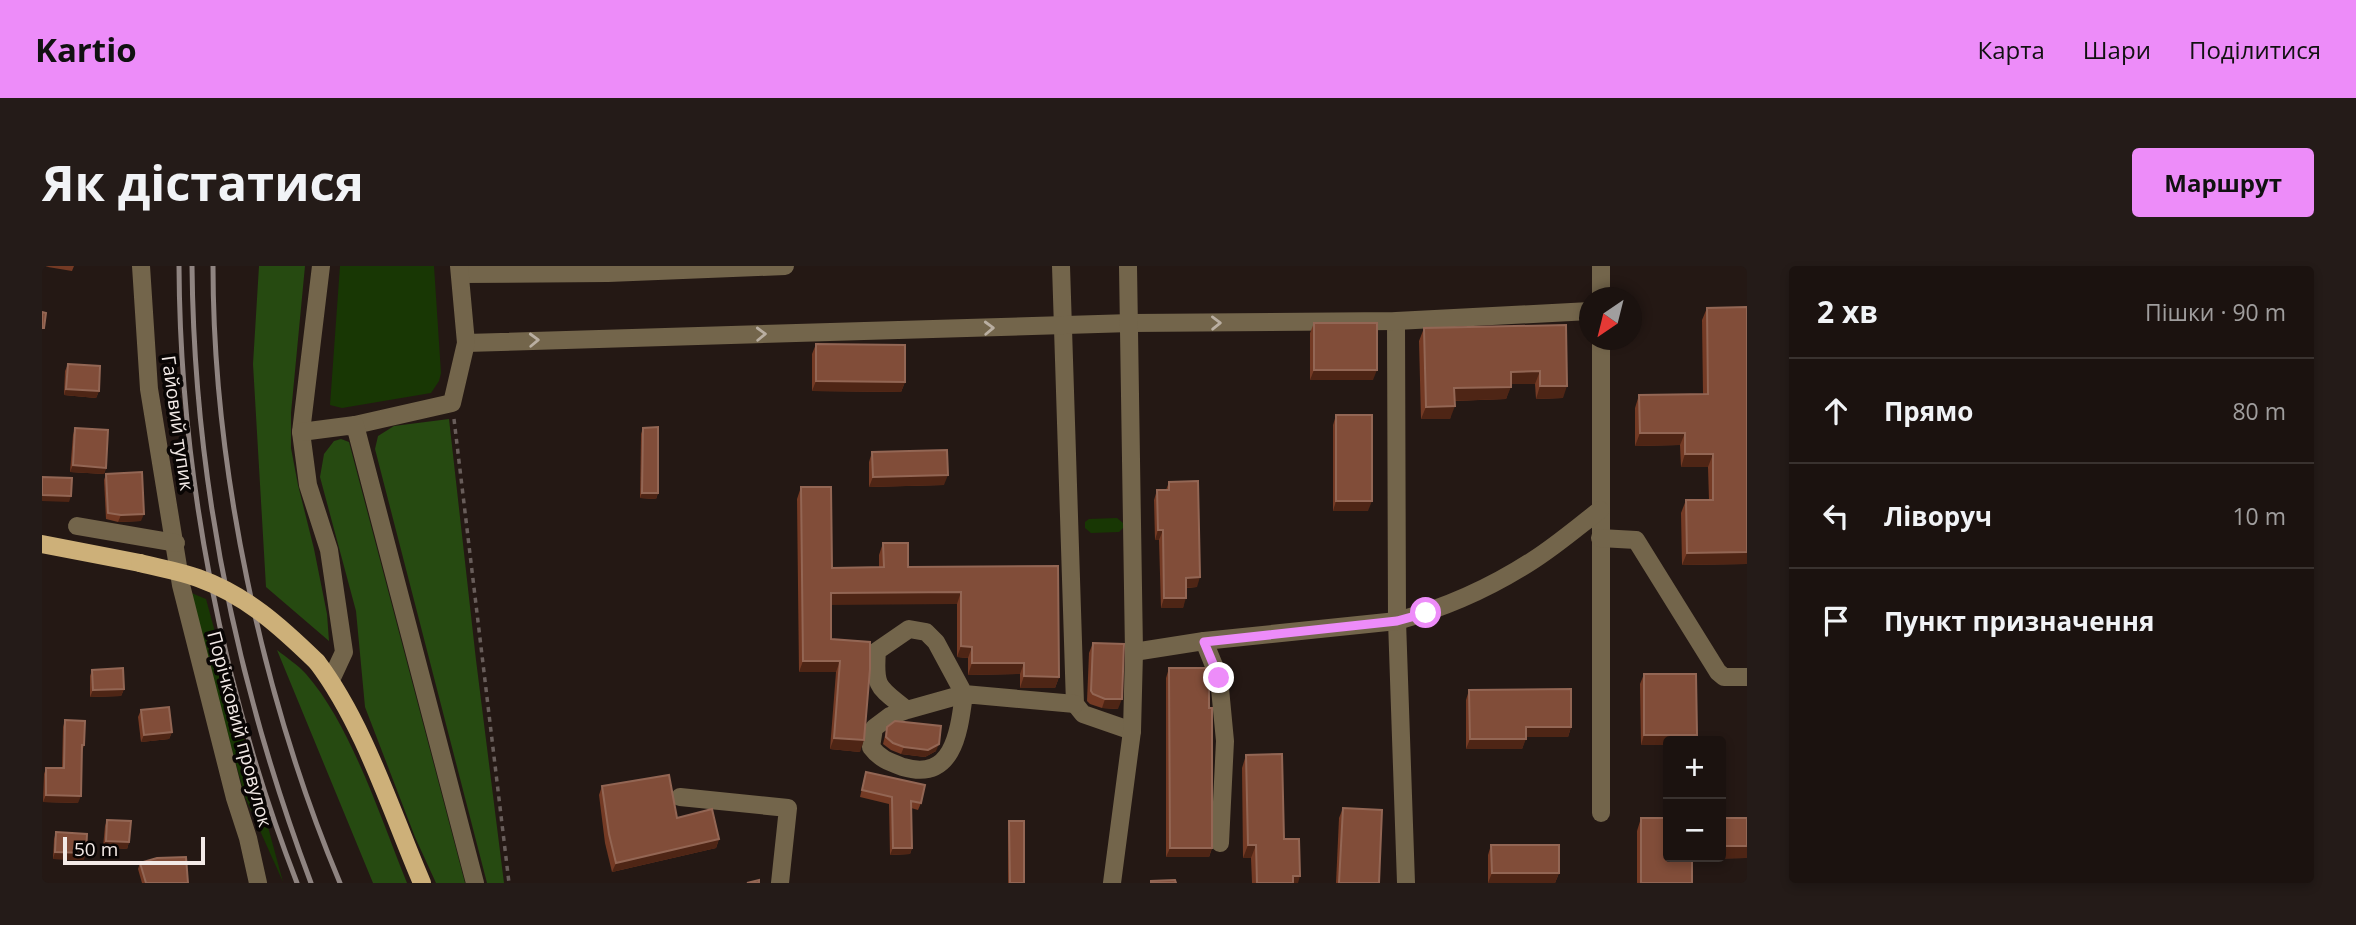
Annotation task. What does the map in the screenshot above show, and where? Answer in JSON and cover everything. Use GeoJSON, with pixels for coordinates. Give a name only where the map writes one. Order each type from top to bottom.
{"type":"FeatureCollection","features":[{"type":"Feature","properties":{"kind":"main road"},"geometry":{"type":"LineString","coordinates":[[42,544],[196,577],[240,597],[279,625],[317,662],[331,680],[358,732],[422,883]]}},
{"type":"Feature","properties":{"kind":"street","name":"Гайовий тупик"},"geometry":{"type":"LineString","coordinates":[[141,266],[149,389],[181,585]]}},
{"type":"Feature","properties":{"kind":"street"},"geometry":{"type":"LineString","coordinates":[[321,266],[301,432],[308,485],[329,550],[344,652],[331,680]]}},
{"type":"Feature","properties":{"kind":"street"},"geometry":{"type":"LineString","coordinates":[[301,432],[355,425],[452,403],[466,343],[460,270],[608,273],[785,266]]}},
{"type":"Feature","properties":{"kind":"street"},"geometry":{"type":"LineString","coordinates":[[1061,266],[1075,704],[1083,714],[1132,731]]}},
{"type":"Feature","properties":{"kind":"street"},"geometry":{"type":"LineString","coordinates":[[1112,883],[1132,731],[1134,652],[1131,323],[1128,266]]}},
{"type":"Feature","properties":{"kind":"street"},"geometry":{"type":"LineString","coordinates":[[1601,266],[1601,287]]}},
{"type":"Feature","properties":{"kind":"street"},"geometry":{"type":"LineString","coordinates":[[466,343],[1131,323],[1396,321],[1579,312]]}},
{"type":"Feature","properties":{"kind":"street"},"geometry":{"type":"LineString","coordinates":[[1396,321],[1397,621],[1406,883]]}},
{"type":"Feature","properties":{"kind":"street"},"geometry":{"type":"LineString","coordinates":[[1601,350],[1601,813]]}},
{"type":"Feature","properties":{"kind":"street"},"geometry":{"type":"LineString","coordinates":[[355,425],[475,883]]}},
{"type":"Feature","properties":{"kind":"street"},"geometry":{"type":"LineString","coordinates":[[1134,652],[1397,621],[1436,609],[1535,559],[1600,510]]}},
{"type":"Feature","properties":{"kind":"street"},"geometry":{"type":"LineString","coordinates":[[77,526],[176,543]]}},
{"type":"Feature","properties":{"kind":"street"},"geometry":{"type":"LineString","coordinates":[[1600,538],[1636,541],[1718,672],[1724,677],[1747,677]]}},
{"type":"Feature","properties":{"kind":"street","name":"Порічковий провулок"},"geometry":{"type":"LineString","coordinates":[[181,585],[258,883]]}},
{"type":"Feature","properties":{"kind":"street"},"geometry":{"type":"LineString","coordinates":[[907,710],[879,687],[876,672],[877,652],[909,629],[926,632],[936,642],[964,694],[957,731],[948,757],[931,768],[915,771],[879,758],[872,747],[874,727],[907,710],[964,694],[1075,704]]}},
{"type":"Feature","properties":{"kind":"street"},"geometry":{"type":"LineString","coordinates":[[1204,642],[1219,678],[1225,741],[1220,843]]}},
{"type":"Feature","properties":{"kind":"street"},"geometry":{"type":"LineString","coordinates":[[680,797],[788,808],[780,883]]}},
{"type":"Feature","properties":{"kind":"path"},"geometry":{"type":"LineString","coordinates":[[452,403],[509,883]]}},
{"type":"Feature","properties":{"kind":"green space"},"geometry":{"type":"Polygon","coordinates":[[[259,266],[305,266],[291,413],[291,448],[327,614],[329,641],[266,587],[253,364],[259,266]]]}},
{"type":"Feature","properties":{"kind":"green space"},"geometry":{"type":"Polygon","coordinates":[[[340,266],[434,266],[441,373],[431,393],[342,408],[330,405],[340,266]]]}},
{"type":"Feature","properties":{"kind":"green space"},"geometry":{"type":"Polygon","coordinates":[[[449,419],[504,883],[487,883],[375,449],[378,436],[394,426],[449,419]]]}},
{"type":"Feature","properties":{"kind":"green space"},"geometry":{"type":"Polygon","coordinates":[[[341,439],[349,442],[465,883],[436,883],[415,837],[365,707],[356,611],[320,477],[324,454],[334,441],[341,439]]]}},
{"type":"Feature","properties":{"kind":"green space"},"geometry":{"type":"Polygon","coordinates":[[[1117,518],[1123,523],[1119,532],[1091,533],[1085,528],[1085,522],[1089,519],[1117,518]]]}},
{"type":"Feature","properties":{"kind":"green space"},"geometry":{"type":"Polygon","coordinates":[[[189,592],[206,599],[283,882],[245,797],[189,592]]]}},
{"type":"Feature","properties":{"kind":"green space"},"geometry":{"type":"Polygon","coordinates":[[[277,650],[306,674],[337,719],[364,774],[407,883],[373,883],[277,650]]]}},
{"type":"Feature","properties":{"kind":"building"},"geometry":{"type":"Polygon","coordinates":[[[1747,307],[1747,552],[1687,553],[1686,500],[1713,500],[1713,454],[1685,454],[1685,433],[1640,433],[1639,395],[1708,394],[1707,308],[1747,307]]]}},
{"type":"Feature","properties":{"kind":"building"},"geometry":{"type":"Polygon","coordinates":[[[42,312],[46,313],[44,328],[42,328],[42,312]]]}},
{"type":"Feature","properties":{"kind":"building"},"geometry":{"type":"Polygon","coordinates":[[[1314,323],[1377,323],[1377,370],[1314,370],[1314,323]]]}},
{"type":"Feature","properties":{"kind":"building"},"geometry":{"type":"Polygon","coordinates":[[[1566,325],[1567,386],[1540,386],[1540,371],[1511,372],[1511,387],[1454,388],[1455,406],[1426,407],[1424,328],[1566,325]]]}},
{"type":"Feature","properties":{"kind":"building"},"geometry":{"type":"Polygon","coordinates":[[[816,344],[905,345],[905,382],[816,381],[816,344]]]}},
{"type":"Feature","properties":{"kind":"building"},"geometry":{"type":"Polygon","coordinates":[[[68,364],[100,366],[99,391],[66,389],[68,364]]]}},
{"type":"Feature","properties":{"kind":"building"},"geometry":{"type":"Polygon","coordinates":[[[1336,415],[1372,415],[1372,501],[1336,501],[1336,415]]]}},
{"type":"Feature","properties":{"kind":"building"},"geometry":{"type":"Polygon","coordinates":[[[658,427],[658,493],[642,493],[643,428],[658,427]]]}},
{"type":"Feature","properties":{"kind":"building"},"geometry":{"type":"Polygon","coordinates":[[[75,428],[108,430],[106,468],[73,465],[75,428]]]}},
{"type":"Feature","properties":{"kind":"building"},"geometry":{"type":"Polygon","coordinates":[[[947,450],[948,475],[873,477],[872,452],[947,450]]]}},
{"type":"Feature","properties":{"kind":"building"},"geometry":{"type":"Polygon","coordinates":[[[142,472],[144,514],[108,513],[106,474],[142,472]]]}},
{"type":"Feature","properties":{"kind":"building"},"geometry":{"type":"Polygon","coordinates":[[[42,477],[72,478],[71,496],[42,495],[42,477]]]}},
{"type":"Feature","properties":{"kind":"building"},"geometry":{"type":"Polygon","coordinates":[[[1198,481],[1200,577],[1186,578],[1186,598],[1164,598],[1163,530],[1158,530],[1157,490],[1169,490],[1169,482],[1198,481]]]}},
{"type":"Feature","properties":{"kind":"building"},"geometry":{"type":"Polygon","coordinates":[[[801,487],[831,487],[832,568],[884,567],[883,543],[908,543],[908,567],[1058,566],[1059,677],[1024,676],[1024,663],[972,663],[972,647],[961,646],[961,592],[831,593],[831,639],[870,642],[864,740],[834,738],[840,661],[803,661],[801,487]]]}},
{"type":"Feature","properties":{"kind":"building"},"geometry":{"type":"Polygon","coordinates":[[[1093,643],[1124,644],[1122,699],[1105,699],[1091,691],[1093,643]]]}},
{"type":"Feature","properties":{"kind":"building"},"geometry":{"type":"Polygon","coordinates":[[[123,668],[124,689],[93,690],[92,670],[123,668]]]}},
{"type":"Feature","properties":{"kind":"building"},"geometry":{"type":"Polygon","coordinates":[[[1169,668],[1209,668],[1209,708],[1212,708],[1212,848],[1170,848],[1169,668]]]}},
{"type":"Feature","properties":{"kind":"building"},"geometry":{"type":"Polygon","coordinates":[[[1644,674],[1696,674],[1697,735],[1644,735],[1644,674]]]}},
{"type":"Feature","properties":{"kind":"building"},"geometry":{"type":"Polygon","coordinates":[[[1571,689],[1571,727],[1526,727],[1526,739],[1470,739],[1469,690],[1571,689]]]}},
{"type":"Feature","properties":{"kind":"building"},"geometry":{"type":"Polygon","coordinates":[[[169,707],[172,732],[144,735],[141,710],[169,707]]]}},
{"type":"Feature","properties":{"kind":"building"},"geometry":{"type":"Polygon","coordinates":[[[65,720],[85,721],[81,796],[46,795],[46,768],[64,768],[65,720]]]}},
{"type":"Feature","properties":{"kind":"building"},"geometry":{"type":"Polygon","coordinates":[[[895,721],[941,726],[939,744],[928,750],[893,743],[886,737],[887,727],[895,721]]]}},
{"type":"Feature","properties":{"kind":"building"},"geometry":{"type":"Polygon","coordinates":[[[1282,754],[1284,839],[1299,839],[1300,876],[1293,876],[1293,883],[1257,883],[1256,845],[1248,845],[1246,755],[1282,754]]]}},
{"type":"Feature","properties":{"kind":"building"},"geometry":{"type":"Polygon","coordinates":[[[866,772],[925,785],[921,803],[911,801],[912,848],[893,848],[892,797],[862,790],[866,772]]]}},
{"type":"Feature","properties":{"kind":"building"},"geometry":{"type":"Polygon","coordinates":[[[669,775],[677,818],[712,809],[719,839],[616,863],[602,786],[669,775]]]}},
{"type":"Feature","properties":{"kind":"building"},"geometry":{"type":"Polygon","coordinates":[[[1343,808],[1382,810],[1379,883],[1339,883],[1343,808]]]}},
{"type":"Feature","properties":{"kind":"building"},"geometry":{"type":"Polygon","coordinates":[[[1641,818],[1663,818],[1663,862],[1692,862],[1692,883],[1641,883],[1641,818]]]}},
{"type":"Feature","properties":{"kind":"building"},"geometry":{"type":"Polygon","coordinates":[[[1726,818],[1747,818],[1747,846],[1726,846],[1726,818]]]}},
{"type":"Feature","properties":{"kind":"building"},"geometry":{"type":"Polygon","coordinates":[[[107,820],[131,821],[129,842],[106,841],[107,820]]]}},
{"type":"Feature","properties":{"kind":"building"},"geometry":{"type":"Polygon","coordinates":[[[1009,821],[1024,821],[1024,883],[1010,883],[1009,821]]]}},
{"type":"Feature","properties":{"kind":"building"},"geometry":{"type":"Polygon","coordinates":[[[56,832],[87,834],[86,853],[55,852],[56,832]]]}},
{"type":"Feature","properties":{"kind":"building"},"geometry":{"type":"Polygon","coordinates":[[[1491,845],[1559,845],[1559,873],[1492,873],[1491,845]]]}},
{"type":"Feature","properties":{"kind":"building"},"geometry":{"type":"Polygon","coordinates":[[[186,857],[188,883],[146,883],[140,863],[157,858],[186,857]]]}},
{"type":"Feature","properties":{"kind":"building"},"geometry":{"type":"Polygon","coordinates":[[[1175,880],[1176,883],[1151,883],[1151,881],[1175,880]]]}},
{"type":"Feature","properties":{"kind":"railway"},"geometry":{"type":"LineString","coordinates":[[179,266],[187,423],[210,580],[247,734],[297,883]]}},
{"type":"Feature","properties":{"kind":"railway"},"geometry":{"type":"LineString","coordinates":[[192,266],[201,424],[224,580],[261,733],[311,883]]}},
{"type":"Feature","properties":{"kind":"railway"},"geometry":{"type":"LineString","coordinates":[[213,266],[215,343],[222,421],[247,580],[287,736],[340,883]]}},
{"type":"Feature","properties":{"kind":"route"},"geometry":{"type":"LineString","coordinates":[[1219,678],[1204,642],[1397,621],[1426,613]]}}]}
